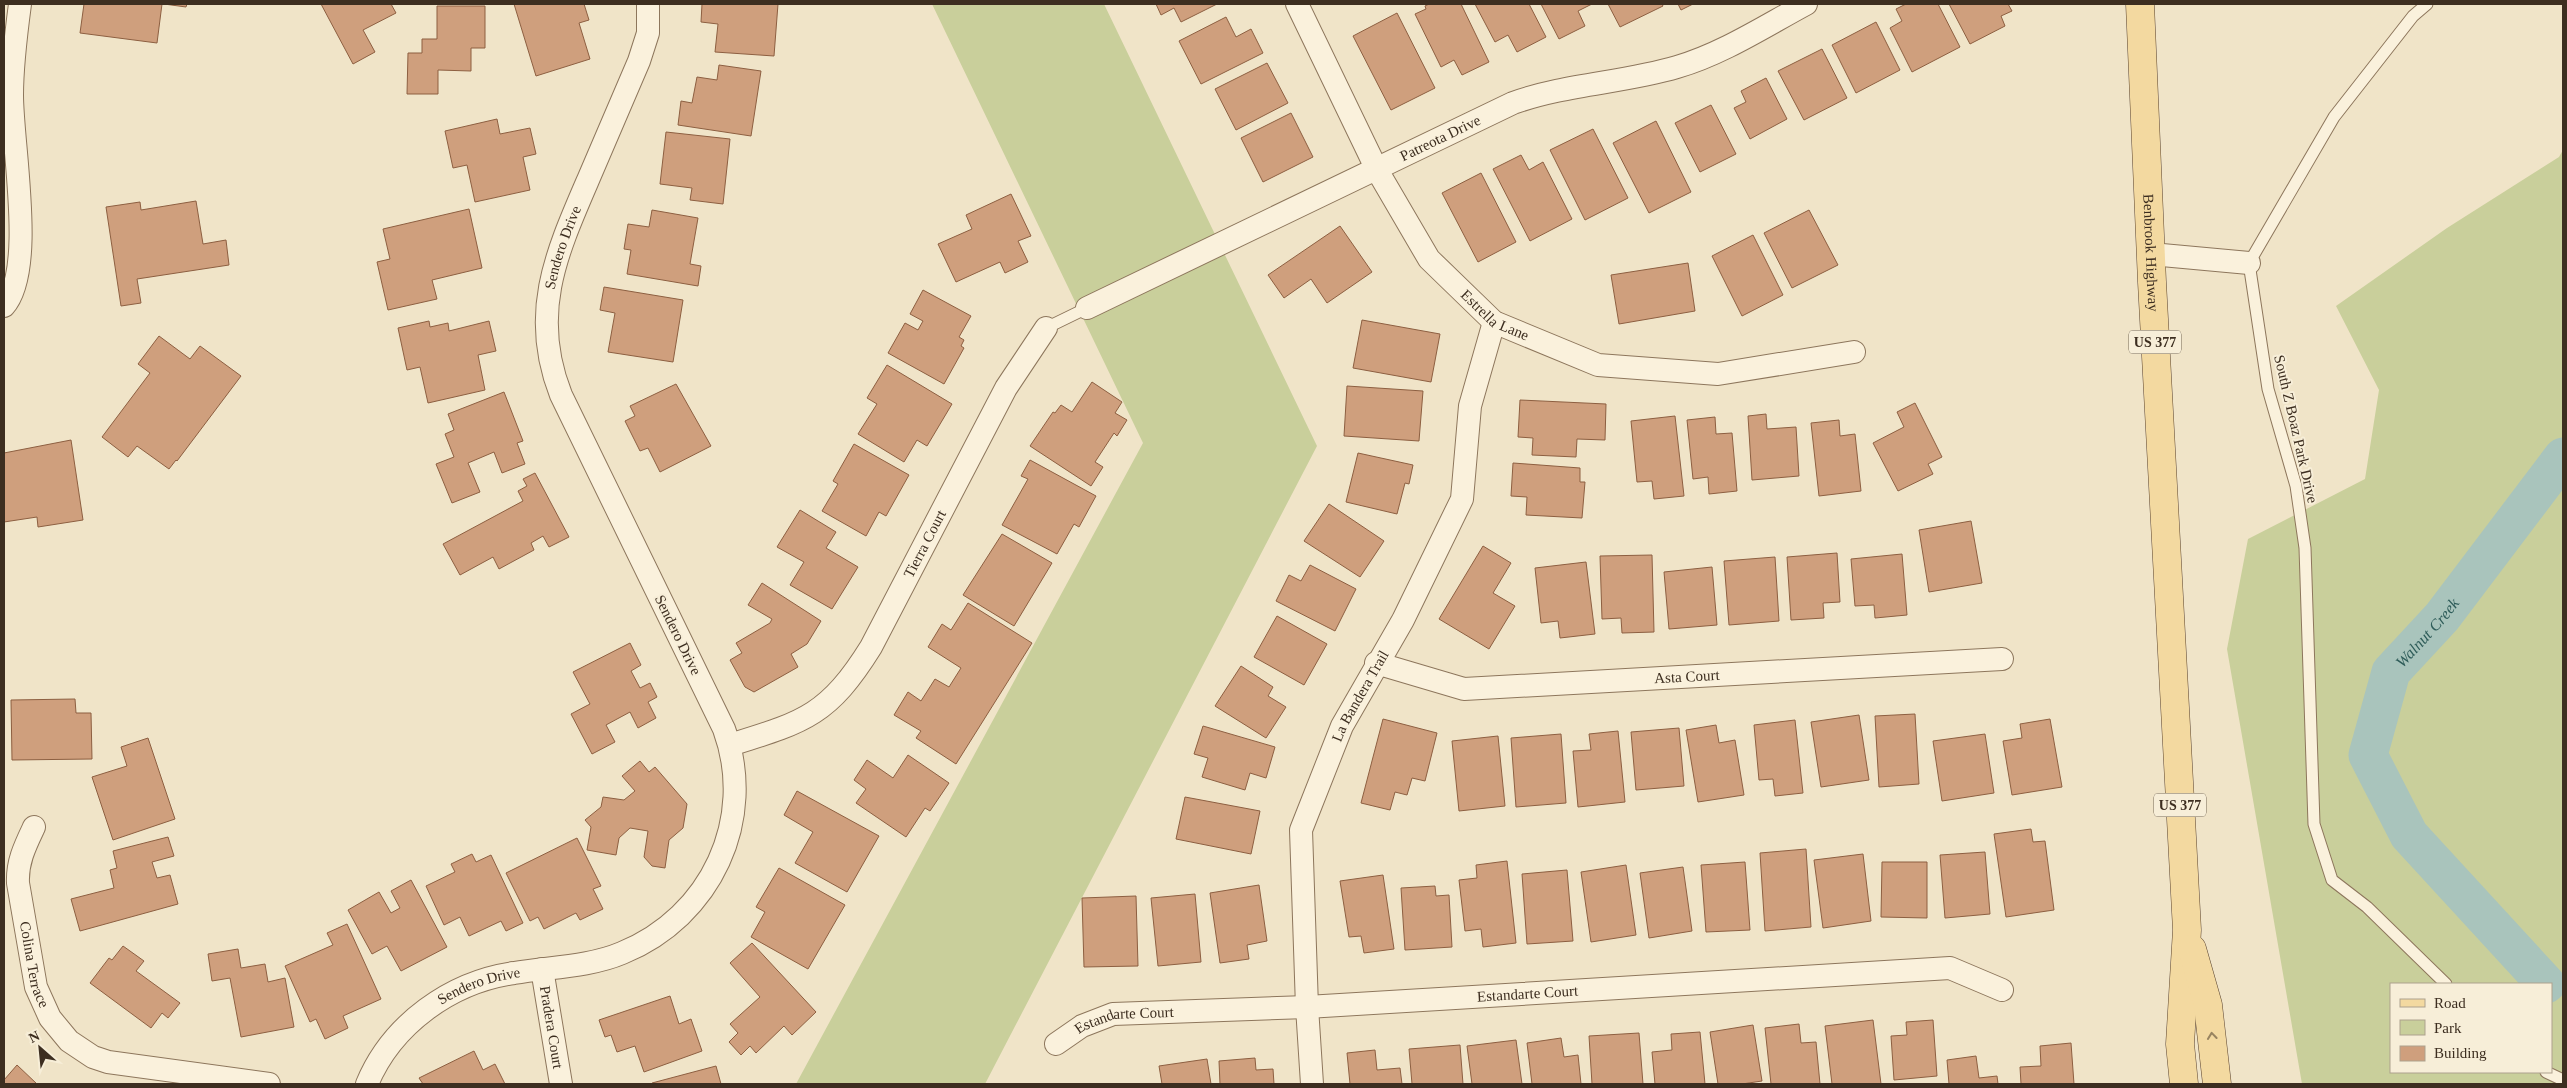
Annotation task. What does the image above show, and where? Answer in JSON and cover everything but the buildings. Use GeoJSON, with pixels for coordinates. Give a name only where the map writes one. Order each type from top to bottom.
{"type":"FeatureCollection","features":[{"type":"Feature","properties":{"kind":"main road","name":"Benbrook Highway"},"geometry":{"type":"LineString","coordinates":[[2140,4],[2151,254],[2187,930]]}},
{"type":"Feature","properties":{"kind":"main road","name":"US 377"},"geometry":{"type":"LineString","coordinates":[[2184,1084],[2180,1044],[2187,930]]}},
{"type":"Feature","properties":{"kind":"main road","name":"US 377"},"geometry":{"type":"LineString","coordinates":[[2187,930],[2208,1005],[2217,1084]]}},
{"type":"Feature","properties":{"kind":"street"},"geometry":{"type":"LineString","coordinates":[[7,302],[20,259],[21,232],[12,94],[20,4]]}},
{"type":"Feature","properties":{"kind":"street","name":"Sendero Drive"},"geometry":{"type":"LineString","coordinates":[[367,1084],[372,1072],[392,1042],[416,1017],[441,1000],[481,980],[621,954],[662,931],[682,914],[698,896],[718,863],[730,830],[736,779],[730,745],[716,712],[561,395],[554,377],[546,341],[546,306],[556,256],[639,61],[648,33],[648,4]]}},
{"type":"Feature","properties":{"kind":"street","name":"Estrella Lane"},"geometry":{"type":"LineString","coordinates":[[1297,4],[1377,170],[1429,259],[1494,322],[1598,365],[1718,374],[1854,352]]}},
{"type":"Feature","properties":{"kind":"street","name":"Patreota Drive"},"geometry":{"type":"LineString","coordinates":[[1087,308],[1513,103],[1556,91],[1677,67],[1715,52],[1806,4]]}},
{"type":"Feature","properties":{"kind":"street"},"geometry":{"type":"LineString","coordinates":[[2151,254],[2249,263]]}},
{"type":"Feature","properties":{"kind":"street","name":"La Bandera Trail"},"geometry":{"type":"LineString","coordinates":[[1312,1084],[1306,1007],[1301,830],[1342,726],[1376,663],[1403,620],[1462,499],[1470,406],[1494,322]]}},
{"type":"Feature","properties":{"kind":"street","name":"Tierra Court"},"geometry":{"type":"LineString","coordinates":[[730,745],[804,719],[820,710],[846,683],[871,647],[1006,388],[1046,328]]}},
{"type":"Feature","properties":{"kind":"street","name":"Asta Court"},"geometry":{"type":"LineString","coordinates":[[1376,663],[1464,689],[2002,659]]}},
{"type":"Feature","properties":{"kind":"street","name":"Colina Terrace"},"geometry":{"type":"LineString","coordinates":[[34,827],[20,856],[17,870],[18,883],[36,986],[50,1018],[60,1031],[82,1050],[108,1062],[269,1084]]}},
{"type":"Feature","properties":{"kind":"street","name":"Estandarte Court"},"geometry":{"type":"LineString","coordinates":[[1056,1044],[1082,1026],[1113,1014],[1306,1007],[1950,968],[2002,990]]}},
{"type":"Feature","properties":{"kind":"street","name":"Pradera Court"},"geometry":{"type":"LineString","coordinates":[[542,969],[561,1084]]}},
{"type":"Feature","properties":{"kind":"lane"},"geometry":{"type":"LineString","coordinates":[[2249,263],[2334,117],[2413,16],[2426,4]]}},
{"type":"Feature","properties":{"kind":"lane","name":"South Z Boaz Park Drive"},"geometry":{"type":"LineString","coordinates":[[2249,263],[2268,389],[2296,486],[2305,548],[2314,824],[2332,880],[2367,908],[2445,983]]}},
{"type":"Feature","properties":{"kind":"lane","name":"Tierra Court"},"geometry":{"type":"LineString","coordinates":[[1046,328],[1087,308]]}},
{"type":"Feature","properties":{"kind":"lane"},"geometry":{"type":"LineString","coordinates":[[2548,1073],[2563,1080]]}},
{"type":"Feature","properties":{"kind":"green space"},"geometry":{"type":"Polygon","coordinates":[[[932,4],[1104,4],[1317,446],[985,1084],[796,1084],[1143,443],[932,4]]]}},
{"type":"Feature","properties":{"kind":"green space"},"geometry":{"type":"Polygon","coordinates":[[[2563,150],[2563,1084],[2302,1084],[2227,649],[2248,539],[2365,479],[2379,390],[2336,306],[2447,228],[2559,157],[2563,150]]]}},
{"type":"Feature","properties":{"kind":"waterway","name":"Walnut Creek"},"geometry":{"type":"LineString","coordinates":[[2545,983],[2409,835],[2368,755],[2391,672],[2442,617],[2563,457]]}}]}
